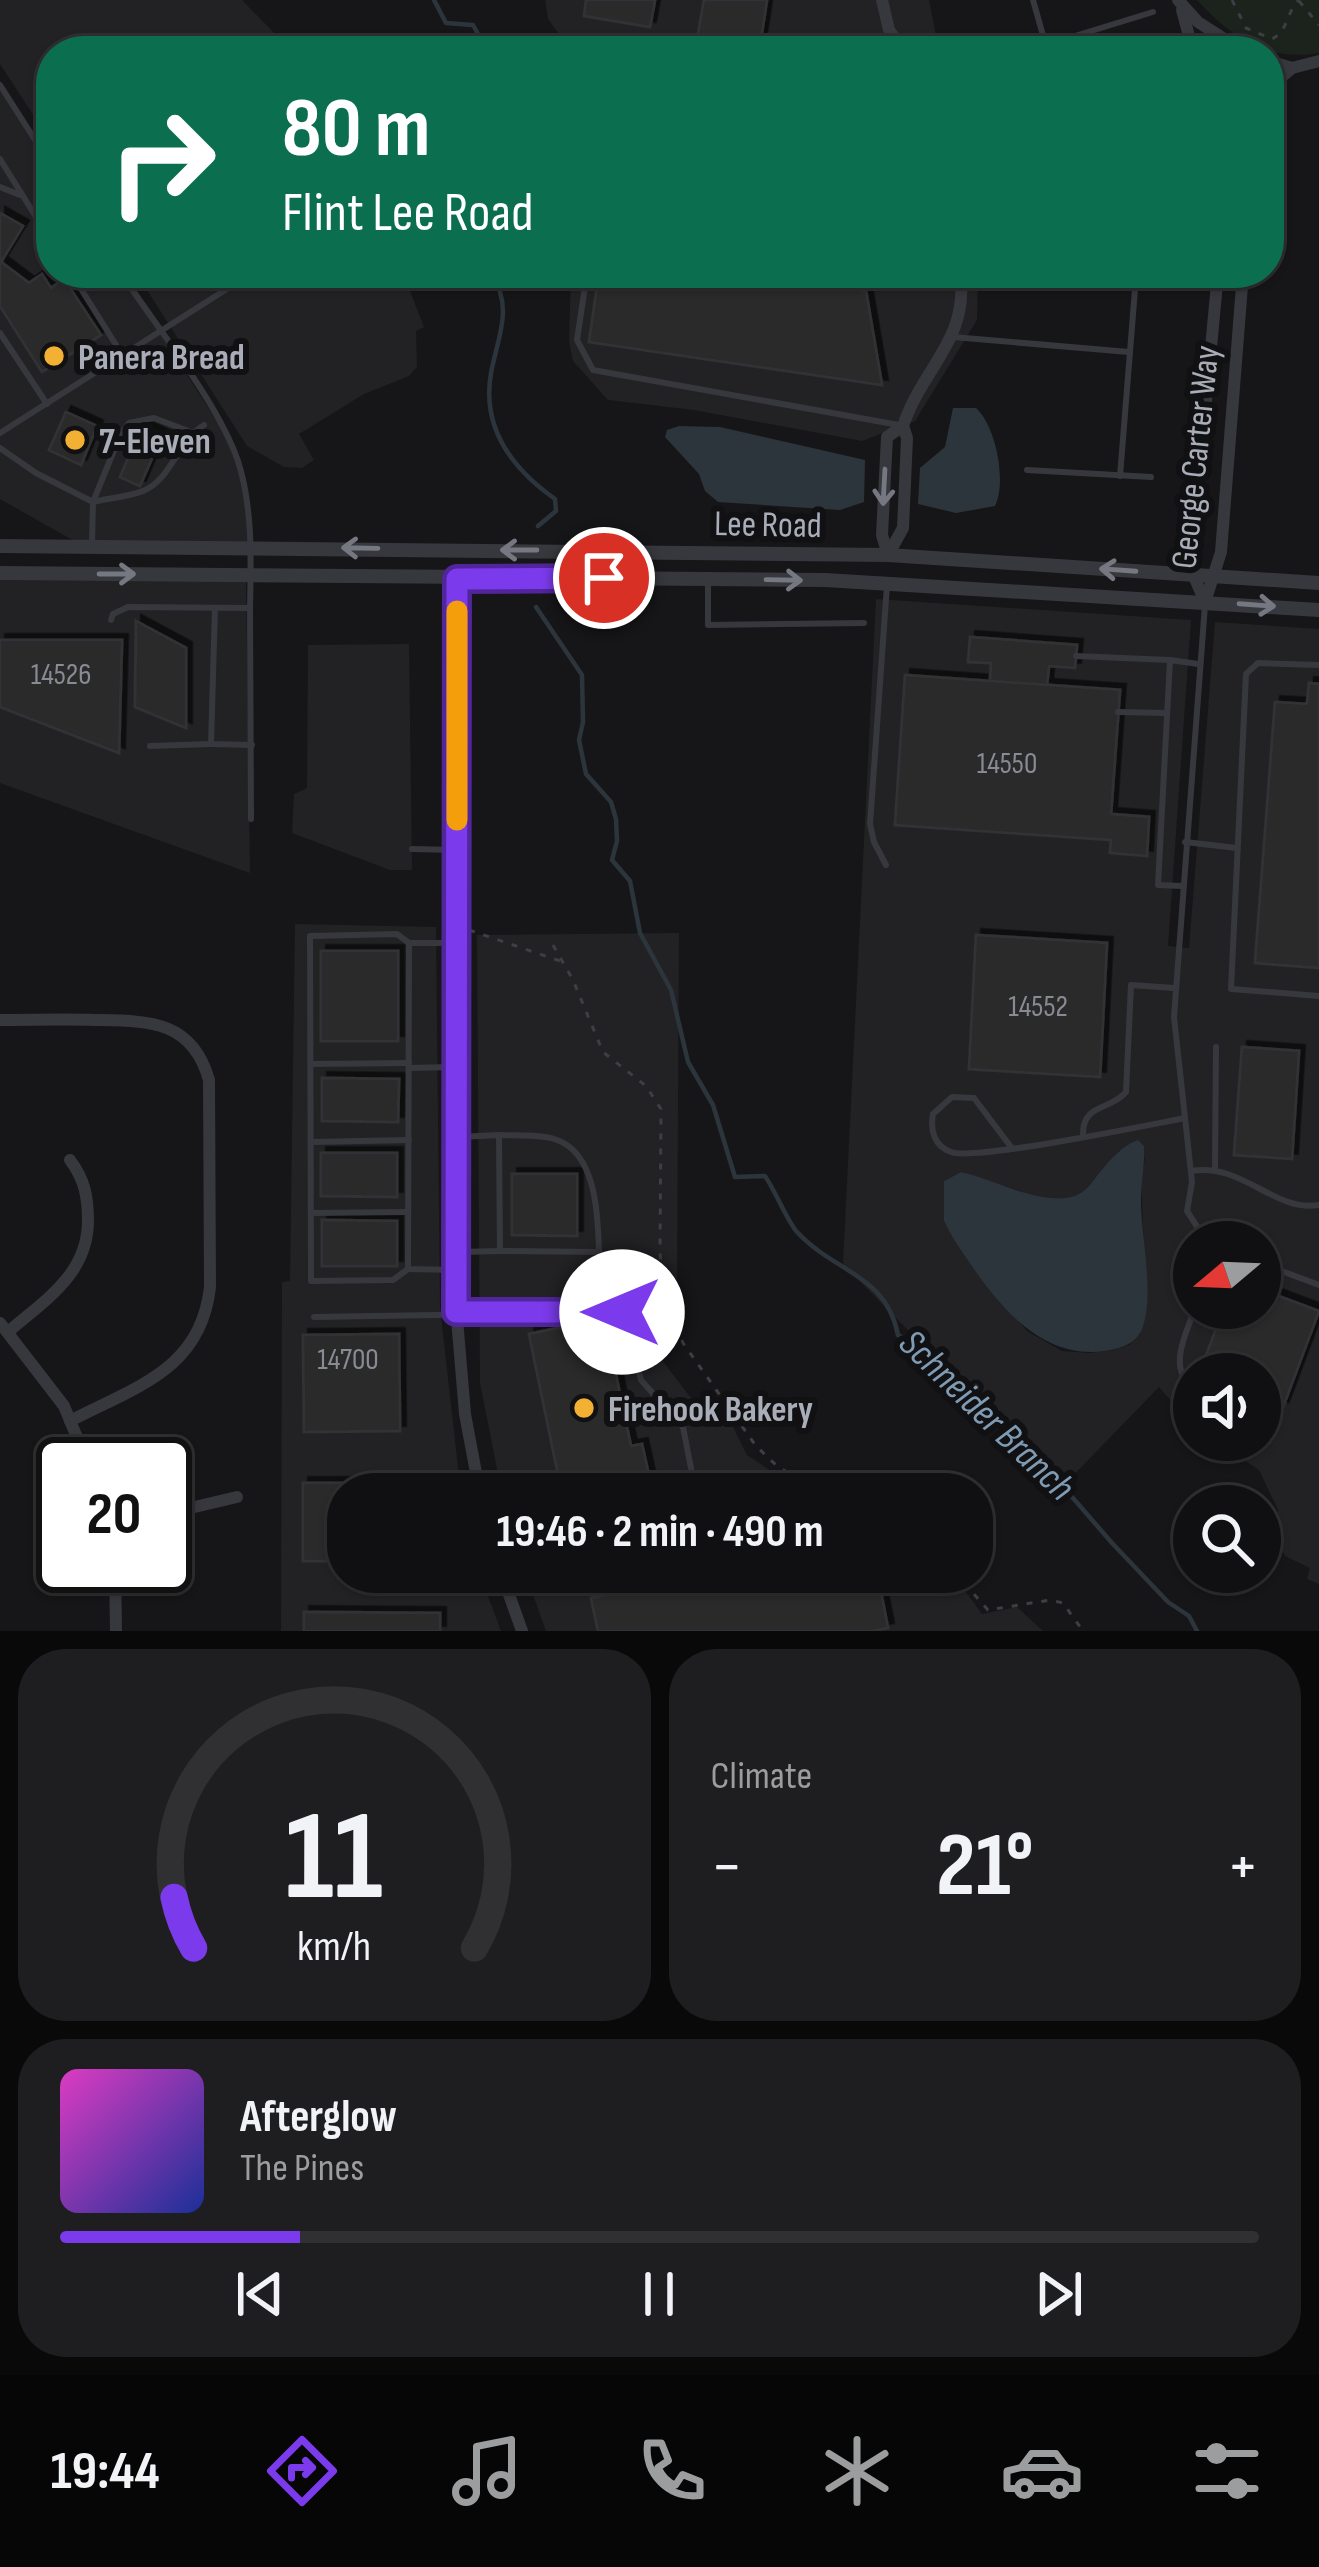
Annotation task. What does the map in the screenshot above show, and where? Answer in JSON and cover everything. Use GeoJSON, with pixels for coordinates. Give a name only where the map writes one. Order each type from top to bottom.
{"type":"FeatureCollection","features":[{"type":"Feature","properties":{"kind":"street"},"geometry":{"type":"LineString","coordinates":[[883,0],[893,36]]}},
{"type":"Feature","properties":{"kind":"street"},"geometry":{"type":"LineString","coordinates":[[1179,1],[1189,36]]}},
{"type":"Feature","properties":{"kind":"street"},"geometry":{"type":"LineString","coordinates":[[1179,1],[1220,36]]}},
{"type":"Feature","properties":{"kind":"street"},"geometry":{"type":"LineString","coordinates":[[1284,75],[1319,61]]}},
{"type":"Feature","properties":{"kind":"street"},"geometry":{"type":"LineString","coordinates":[[1284,66],[1292,68]]}},
{"type":"Feature","properties":{"kind":"street"},"geometry":{"type":"LineString","coordinates":[[888,555],[882,535],[887,437],[903,426],[913,399],[953,337],[962,307],[960,288]]}},
{"type":"Feature","properties":{"kind":"street","name":"George Carter Way"},"geometry":{"type":"LineString","coordinates":[[1205,602],[1193,574],[1192,549],[1217,288]]}},
{"type":"Feature","properties":{"kind":"street","name":"George Carter Way"},"geometry":{"type":"LineString","coordinates":[[1205,602],[1221,552],[1241,288]]}},
{"type":"Feature","properties":{"kind":"street"},"geometry":{"type":"LineString","coordinates":[[888,555],[903,528],[908,438],[903,426]]}},
{"type":"Feature","properties":{"kind":"street","name":"Lee Road"},"geometry":{"type":"LineString","coordinates":[[0,545],[888,555],[1319,583]]}},
{"type":"Feature","properties":{"kind":"street","name":"Lee Road"},"geometry":{"type":"LineString","coordinates":[[0,573],[887,582],[1319,610]]}},
{"type":"Feature","properties":{"kind":"street"},"geometry":{"type":"LineString","coordinates":[[457,579],[456,1312],[465,1414],[476,1473]]}},
{"type":"Feature","properties":{"kind":"street"},"geometry":{"type":"LineString","coordinates":[[0,1020],[152,1022],[189,1042],[206,1066],[209,1080],[210,1286],[205,1318],[172,1366],[70,1421]]}},
{"type":"Feature","properties":{"kind":"street"},"geometry":{"type":"LineString","coordinates":[[70,1160],[88,1200],[83,1256],[71,1277],[4,1328],[52,1387],[77,1437]]}},
{"type":"Feature","properties":{"kind":"street"},"geometry":{"type":"LineString","coordinates":[[192,1508],[237,1497]]}},
{"type":"Feature","properties":{"kind":"street"},"geometry":{"type":"LineString","coordinates":[[115,1593],[116,1631]]}},
{"type":"Feature","properties":{"kind":"street"},"geometry":{"type":"LineString","coordinates":[[508,1593],[522,1631]]}},
{"type":"Feature","properties":{"kind":"lane"},"geometry":{"type":"LineString","coordinates":[[1033,0],[1043,36]]}},
{"type":"Feature","properties":{"kind":"lane"},"geometry":{"type":"LineString","coordinates":[[1077,36],[1153,12]]}},
{"type":"Feature","properties":{"kind":"lane"},"geometry":{"type":"LineString","coordinates":[[0,85],[36,141]]}},
{"type":"Feature","properties":{"kind":"lane"},"geometry":{"type":"LineString","coordinates":[[0,159],[36,216]]}},
{"type":"Feature","properties":{"kind":"lane"},"geometry":{"type":"LineString","coordinates":[[0,187],[23,196]]}},
{"type":"Feature","properties":{"kind":"lane"},"geometry":{"type":"LineString","coordinates":[[80,288],[123,356]]}},
{"type":"Feature","properties":{"kind":"lane"},"geometry":{"type":"LineString","coordinates":[[131,288],[229,440],[243,480],[251,576],[251,819]]}},
{"type":"Feature","properties":{"kind":"lane"},"geometry":{"type":"LineString","coordinates":[[0,433],[229,288]]}},
{"type":"Feature","properties":{"kind":"lane"},"geometry":{"type":"LineString","coordinates":[[585,288],[577,340],[593,370],[604,375],[903,426]]}},
{"type":"Feature","properties":{"kind":"lane"},"geometry":{"type":"LineString","coordinates":[[1120,476],[1135,288]]}},
{"type":"Feature","properties":{"kind":"lane"},"geometry":{"type":"LineString","coordinates":[[0,333],[47,404]]}},
{"type":"Feature","properties":{"kind":"lane"},"geometry":{"type":"LineString","coordinates":[[953,337],[1130,352]]}},
{"type":"Feature","properties":{"kind":"lane"},"geometry":{"type":"LineString","coordinates":[[92,546],[93,502],[130,422],[154,418],[191,432]]}},
{"type":"Feature","properties":{"kind":"lane"},"geometry":{"type":"LineString","coordinates":[[0,448],[93,502],[143,491],[155,483],[191,432],[204,424]]}},
{"type":"Feature","properties":{"kind":"lane"},"geometry":{"type":"LineString","coordinates":[[1027,470],[1151,478]]}},
{"type":"Feature","properties":{"kind":"lane"},"geometry":{"type":"LineString","coordinates":[[708,578],[708,625],[864,623]]}},
{"type":"Feature","properties":{"kind":"lane"},"geometry":{"type":"LineString","coordinates":[[886,865],[870,824],[887,582]]}},
{"type":"Feature","properties":{"kind":"lane"},"geometry":{"type":"LineString","coordinates":[[1193,1221],[1187,1211],[1191,1171],[1174,988],[1205,602]]}},
{"type":"Feature","properties":{"kind":"lane"},"geometry":{"type":"LineString","coordinates":[[111,620],[128,607],[250,608]]}},
{"type":"Feature","properties":{"kind":"lane"},"geometry":{"type":"LineString","coordinates":[[212,744],[215,608]]}},
{"type":"Feature","properties":{"kind":"lane"},"geometry":{"type":"LineString","coordinates":[[1076,656],[1198,664]]}},
{"type":"Feature","properties":{"kind":"lane"},"geometry":{"type":"LineString","coordinates":[[1170,660],[1158,885],[1182,886]]}},
{"type":"Feature","properties":{"kind":"lane"},"geometry":{"type":"LineString","coordinates":[[1319,665],[1258,663],[1246,674],[1231,989],[1319,996]]}},
{"type":"Feature","properties":{"kind":"lane"},"geometry":{"type":"LineString","coordinates":[[1118,712],[1167,713]]}},
{"type":"Feature","properties":{"kind":"lane"},"geometry":{"type":"LineString","coordinates":[[150,746],[252,745]]}},
{"type":"Feature","properties":{"kind":"lane"},"geometry":{"type":"LineString","coordinates":[[1185,842],[1237,848]]}},
{"type":"Feature","properties":{"kind":"lane"},"geometry":{"type":"LineString","coordinates":[[412,849],[457,850]]}},
{"type":"Feature","properties":{"kind":"lane"},"geometry":{"type":"LineString","coordinates":[[456,943],[409,944],[398,934],[310,936],[311,1281],[392,1280],[408,1269],[456,1270]]}},
{"type":"Feature","properties":{"kind":"lane"},"geometry":{"type":"LineString","coordinates":[[408,1269],[409,944]]}},
{"type":"Feature","properties":{"kind":"lane"},"geometry":{"type":"LineString","coordinates":[[1083,1136],[1088,1112],[1115,1102],[1126,1091],[1131,985],[1174,988]]}},
{"type":"Feature","properties":{"kind":"lane"},"geometry":{"type":"LineString","coordinates":[[1215,1167],[1216,1047]]}},
{"type":"Feature","properties":{"kind":"lane"},"geometry":{"type":"LineString","coordinates":[[311,1064],[456,1067]]}},
{"type":"Feature","properties":{"kind":"lane"},"geometry":{"type":"LineString","coordinates":[[1011,1147],[974,1098],[952,1097],[933,1114],[934,1138],[950,1152],[963,1155],[1083,1136],[1185,1118]]}},
{"type":"Feature","properties":{"kind":"lane"},"geometry":{"type":"LineString","coordinates":[[499,1135],[500,1251]]}},
{"type":"Feature","properties":{"kind":"lane"},"geometry":{"type":"LineString","coordinates":[[456,1137],[560,1140],[576,1156],[598,1195],[599,1252],[456,1252]]}},
{"type":"Feature","properties":{"kind":"lane"},"geometry":{"type":"LineString","coordinates":[[311,1142],[409,1140]]}},
{"type":"Feature","properties":{"kind":"lane"},"geometry":{"type":"LineString","coordinates":[[1191,1171],[1215,1167],[1302,1206],[1319,1205]]}},
{"type":"Feature","properties":{"kind":"lane"},"geometry":{"type":"LineString","coordinates":[[311,1213],[409,1212]]}},
{"type":"Feature","properties":{"kind":"lane"},"geometry":{"type":"LineString","coordinates":[[1281,1271],[1319,1285]]}},
{"type":"Feature","properties":{"kind":"lane"},"geometry":{"type":"LineString","coordinates":[[314,1317],[622,1312],[641,1380],[683,1427],[692,1473]]}},
{"type":"Feature","properties":{"kind":"path"},"geometry":{"type":"LineString","coordinates":[[1232,0],[1246,28],[1263,36]]}},
{"type":"Feature","properties":{"kind":"path"},"geometry":{"type":"LineString","coordinates":[[1277,36],[1298,0],[1319,25]]}},
{"type":"Feature","properties":{"kind":"path"},"geometry":{"type":"LineString","coordinates":[[456,926],[564,963]]}},
{"type":"Feature","properties":{"kind":"path"},"geometry":{"type":"LineString","coordinates":[[554,945],[603,1052],[646,1086],[661,1109],[660,1253],[664,1289],[683,1343],[756,1446],[787,1473]]}},
{"type":"Feature","properties":{"kind":"path"},"geometry":{"type":"LineString","coordinates":[[973,1593],[988,1610],[1050,1600],[1063,1603],[1083,1631]]}},
{"type":"Feature","properties":{"kind":"shaded area"},"geometry":{"type":"Polygon","coordinates":[[[0,0],[242,0],[277,36],[36,36],[36,119],[0,64],[0,0]]]}},
{"type":"Feature","properties":{"kind":"shaded area"},"geometry":{"type":"Polygon","coordinates":[[[545,0],[929,0],[936,36],[560,36],[548,19],[545,0]]]}},
{"type":"Feature","properties":{"kind":"shaded area"},"geometry":{"type":"Polygon","coordinates":[[[1197,0],[1319,0],[1319,53],[1284,54],[1284,36],[1239,36],[1197,0]]]}},
{"type":"Feature","properties":{"kind":"shaded area"},"geometry":{"type":"Polygon","coordinates":[[[0,85],[36,141],[36,288],[131,288],[229,440],[243,480],[250,546],[83,546],[0,499],[0,85]]]}},
{"type":"Feature","properties":{"kind":"shaded area"},"geometry":{"type":"Polygon","coordinates":[[[146,288],[409,288],[424,327],[416,331],[417,367],[409,376],[364,394],[299,434],[314,460],[302,468],[284,467],[247,446],[146,288]]]}},
{"type":"Feature","properties":{"kind":"shaded area"},"geometry":{"type":"Polygon","coordinates":[[[571,288],[978,288],[977,320],[915,421],[862,441],[694,410],[608,400],[573,361],[571,288]]]}},
{"type":"Feature","properties":{"kind":"shaded area"},"geometry":{"type":"Polygon","coordinates":[[[953,408],[976,408],[989,428],[1000,469],[995,506],[956,513],[918,504],[920,468],[945,447],[953,408]]]}},
{"type":"Feature","properties":{"kind":"shaded area"},"geometry":{"type":"Polygon","coordinates":[[[720,427],[865,460],[864,502],[840,510],[718,502],[665,437],[667,430],[720,427]]]}},
{"type":"Feature","properties":{"kind":"shaded area"},"geometry":{"type":"Polygon","coordinates":[[[0,580],[246,581],[250,873],[0,783],[0,580]]]}},
{"type":"Feature","properties":{"kind":"shaded area"},"geometry":{"type":"Polygon","coordinates":[[[876,599],[1191,620],[1168,946],[1189,948],[1215,622],[1319,629],[1319,1584],[1307,1579],[1310,1568],[1285,1556],[1281,1549],[1281,1485],[1266,1485],[1259,1470],[1245,1461],[1281,1461],[1281,1353],[1173,1353],[1173,1403],[1159,1387],[1062,1487],[843,1264],[876,599]],[[1119,1150],[1082,1194],[1072,1199],[1048,1200],[961,1172],[944,1181],[944,1221],[966,1257],[1027,1331],[1062,1351],[1114,1350],[1129,1345],[1140,1334],[1145,1158],[1119,1150]]]}},
{"type":"Feature","properties":{"kind":"shaded area"},"geometry":{"type":"Polygon","coordinates":[[[409,644],[412,870],[390,870],[292,833],[294,794],[307,788],[308,645],[409,644]]]}},
{"type":"Feature","properties":{"kind":"shaded area"},"geometry":{"type":"Polygon","coordinates":[[[295,924],[436,927],[440,1307],[459,1473],[327,1473],[327,1593],[487,1593],[501,1631],[281,1631],[282,1282],[290,1281],[295,924]]]}},
{"type":"Feature","properties":{"kind":"shaded area"},"geometry":{"type":"Polygon","coordinates":[[[679,933],[677,1285],[632,1285],[640,1331],[690,1397],[718,1397],[747,1455],[774,1473],[498,1473],[480,1383],[477,935],[679,933]]]}},
{"type":"Feature","properties":{"kind":"shaded area"},"geometry":{"type":"Polygon","coordinates":[[[1138,1140],[1144,1146],[1141,1201],[1147,1283],[1142,1329],[1132,1342],[1111,1350],[1079,1351],[1056,1345],[1034,1334],[997,1300],[953,1238],[944,1221],[944,1181],[961,1172],[1028,1194],[1063,1198],[1089,1186],[1116,1154],[1138,1140]]]}},
{"type":"Feature","properties":{"kind":"shaded area"},"geometry":{"type":"Polygon","coordinates":[[[532,1593],[966,1593],[982,1614],[1017,1607],[1043,1631],[546,1631],[532,1593]]]}},
{"type":"Feature","properties":{"kind":"building"},"geometry":{"type":"Polygon","coordinates":[[[586,0],[655,0],[650,27],[584,16],[586,0]]]}},
{"type":"Feature","properties":{"kind":"building"},"geometry":{"type":"Polygon","coordinates":[[[704,0],[767,0],[761,36],[698,34],[704,0]]]}},
{"type":"Feature","properties":{"kind":"building"},"geometry":{"type":"Polygon","coordinates":[[[0,213],[23,226],[1,262],[29,283],[36,278],[36,288],[70,288],[101,335],[42,372],[0,306],[0,213]]]}},
{"type":"Feature","properties":{"kind":"building"},"geometry":{"type":"Polygon","coordinates":[[[597,288],[847,288],[866,291],[882,385],[589,342],[597,288]]]}},
{"type":"Feature","properties":{"kind":"building"},"geometry":{"type":"Polygon","coordinates":[[[66,412],[97,426],[81,465],[49,450],[66,412]]]}},
{"type":"Feature","properties":{"kind":"building"},"geometry":{"type":"Polygon","coordinates":[[[142,426],[162,435],[140,486],[120,477],[142,426]]]}},
{"type":"Feature","properties":{"kind":"building"},"geometry":{"type":"Polygon","coordinates":[[[136,621],[186,648],[186,728],[135,707],[136,621]]]}},
{"type":"Feature","properties":{"kind":"building"},"geometry":{"type":"Polygon","coordinates":[[[970,637],[1077,645],[1075,668],[1049,666],[1047,685],[990,681],[991,663],[968,662],[970,637]]]}},
{"type":"Feature","properties":{"kind":"building"},"geometry":{"type":"Polygon","coordinates":[[[0,640],[122,640],[119,753],[0,707],[0,640]]]}},
{"type":"Feature","properties":{"kind":"building"},"geometry":{"type":"Polygon","coordinates":[[[905,675],[1120,690],[1111,814],[1149,817],[1147,856],[1110,853],[1111,840],[895,825],[905,675]]]}},
{"type":"Feature","properties":{"kind":"building"},"geometry":{"type":"Polygon","coordinates":[[[1309,683],[1319,684],[1319,968],[1255,963],[1275,702],[1307,704],[1309,683]]]}},
{"type":"Feature","properties":{"kind":"building"},"geometry":{"type":"Polygon","coordinates":[[[976,935],[1107,943],[1100,1077],[969,1069],[976,935]]]}},
{"type":"Feature","properties":{"kind":"building"},"geometry":{"type":"Polygon","coordinates":[[[321,951],[398,951],[398,1041],[321,1041],[321,951]]]}},
{"type":"Feature","properties":{"kind":"building"},"geometry":{"type":"Polygon","coordinates":[[[1242,1047],[1299,1051],[1292,1159],[1234,1155],[1242,1047]]]}},
{"type":"Feature","properties":{"kind":"building"},"geometry":{"type":"Polygon","coordinates":[[[322,1078],[399,1079],[398,1122],[322,1121],[322,1078]]]}},
{"type":"Feature","properties":{"kind":"building"},"geometry":{"type":"Polygon","coordinates":[[[321,1153],[397,1153],[397,1197],[321,1196],[321,1153]]]}},
{"type":"Feature","properties":{"kind":"building"},"geometry":{"type":"Polygon","coordinates":[[[512,1174],[577,1174],[577,1236],[512,1235],[512,1174]]]}},
{"type":"Feature","properties":{"kind":"building"},"geometry":{"type":"Polygon","coordinates":[[[322,1220],[397,1221],[397,1266],[322,1266],[322,1220]]]}},
{"type":"Feature","properties":{"kind":"building"},"geometry":{"type":"Polygon","coordinates":[[[1281,1297],[1319,1311],[1283,1407],[1281,1353],[1207,1353],[1216,1329],[1281,1329],[1281,1297]]]}},
{"type":"Feature","properties":{"kind":"building","name":"Firehook Bakery"},"geometry":{"type":"Polygon","coordinates":[[[597,1320],[607,1372],[615,1370],[631,1446],[642,1444],[648,1473],[558,1473],[529,1334],[597,1320]]]}},
{"type":"Feature","properties":{"kind":"building"},"geometry":{"type":"Polygon","coordinates":[[[399,1334],[400,1431],[304,1432],[303,1335],[399,1334]]]}},
{"type":"Feature","properties":{"kind":"building"},"geometry":{"type":"Polygon","coordinates":[[[303,1483],[327,1483],[327,1561],[303,1561],[303,1483]]]}},
{"type":"Feature","properties":{"kind":"building"},"geometry":{"type":"Polygon","coordinates":[[[616,1593],[881,1593],[888,1628],[598,1631],[591,1598],[616,1593]]]}},
{"type":"Feature","properties":{"kind":"building"},"geometry":{"type":"Polygon","coordinates":[[[304,1612],[440,1613],[440,1631],[304,1631],[304,1612]]]}},
{"type":"Feature","properties":{"kind":"waterway"},"geometry":{"type":"LineString","coordinates":[[434,0],[446,23],[473,25],[478,36]]}},
{"type":"Feature","properties":{"kind":"waterway"},"geometry":{"type":"LineString","coordinates":[[499,288],[503,310],[491,373],[491,412],[514,461],[555,499],[556,511],[538,526]]}},
{"type":"Feature","properties":{"kind":"waterway","name":"Schneider Branch"},"geometry":{"type":"LineString","coordinates":[[536,607],[582,675],[579,740],[586,774],[611,802],[616,819],[612,860],[630,881],[640,933],[671,990],[688,1062],[713,1105],[735,1177],[765,1176],[797,1232],[871,1286],[892,1315],[898,1335],[915,1344],[1034,1453],[1168,1602],[1189,1616],[1197,1631]]}},
{"type":"Feature","properties":{"kind":"slow traffic"},"geometry":{"type":"LineString","coordinates":[[457,611],[457,820]]}},
{"type":"Feature","properties":{"kind":"place","name":"Panera Bread"},"geometry":{"type":"Point","coordinates":[54,356]}},
{"type":"Feature","properties":{"kind":"place","name":"7-Eleven"},"geometry":{"type":"Point","coordinates":[75,440]}},
{"type":"Feature","properties":{"kind":"place","name":"Firehook Bakery"},"geometry":{"type":"Point","coordinates":[584,1408]}},
{"type":"Feature","properties":{"kind":"route"},"geometry":{"type":"LineString","coordinates":[[604,578],[457,579],[456,1312],[622,1312]]}}]}
